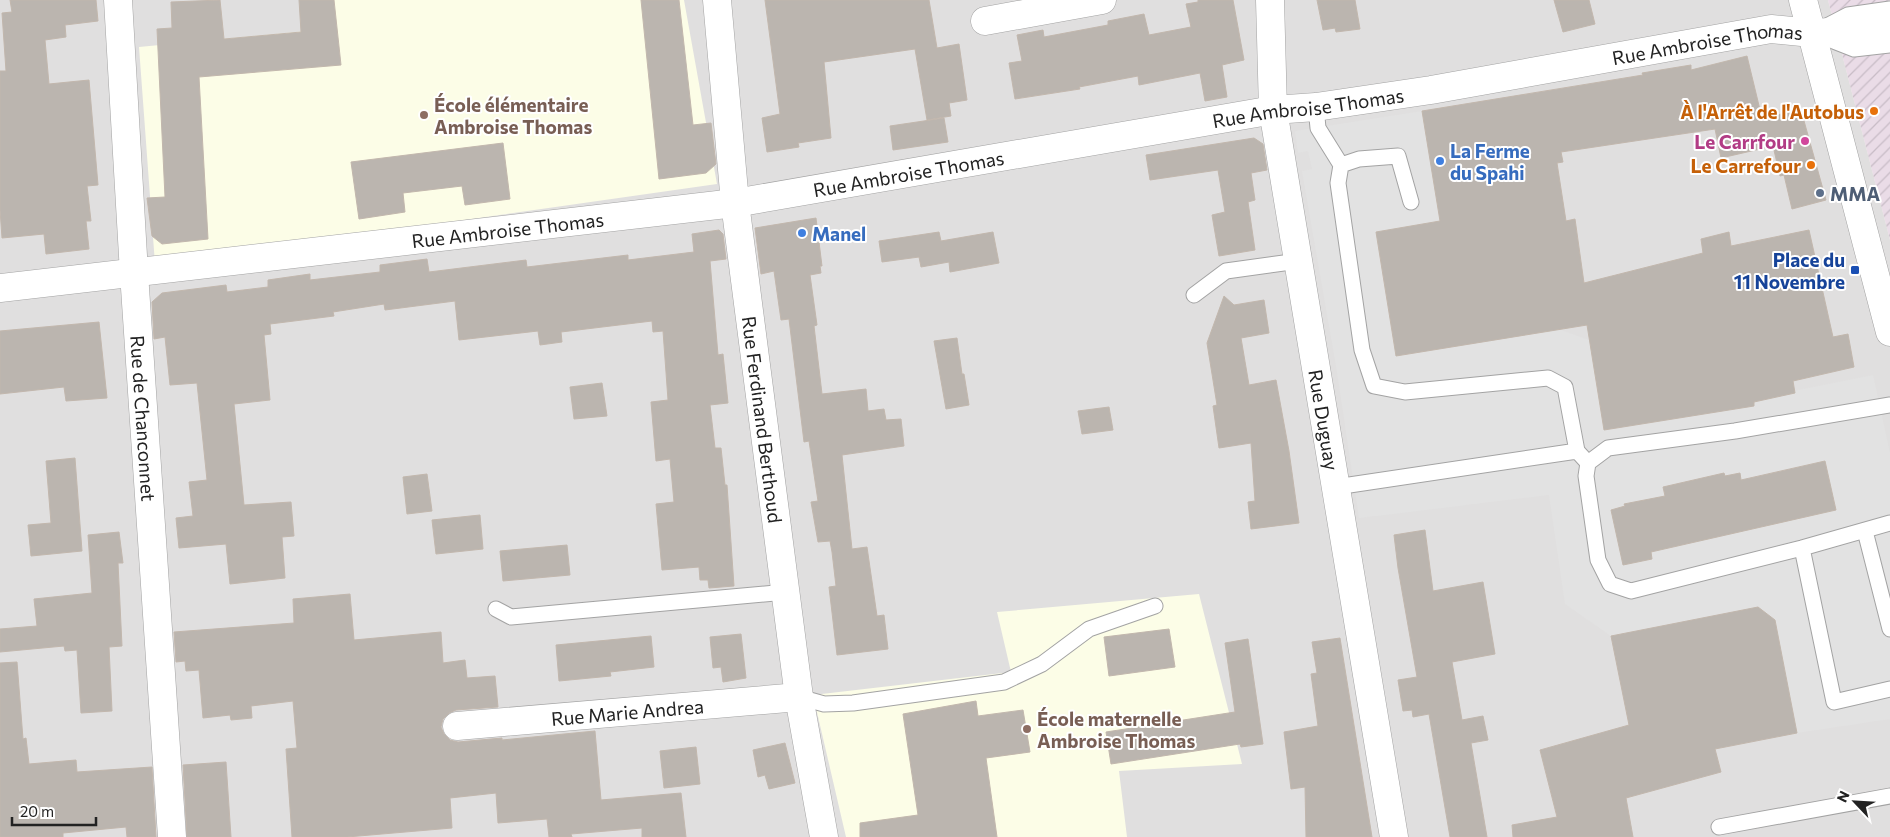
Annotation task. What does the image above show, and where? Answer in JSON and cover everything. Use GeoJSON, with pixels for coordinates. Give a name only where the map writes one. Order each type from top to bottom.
{"type":"FeatureCollection","features":[{"type":"Feature","properties":{"kind":"street","name":"Rue de Chanconnet"},"geometry":{"type":"LineString","coordinates":[[118,0],[134,273],[172,837]]}},
{"type":"Feature","properties":{"kind":"street","name":"Rue Ferdinand Berthoud"},"geometry":{"type":"LineString","coordinates":[[717,0],[735,203],[799,697],[824,837]]}},
{"type":"Feature","properties":{"kind":"street"},"geometry":{"type":"LineString","coordinates":[[985,21],[1102,0]]}},
{"type":"Feature","properties":{"kind":"street","name":"Rue Duguay"},"geometry":{"type":"LineString","coordinates":[[1270,0],[1273,110],[1394,837]]}},
{"type":"Feature","properties":{"kind":"street"},"geometry":{"type":"LineString","coordinates":[[1803,0],[1890,332]]}},
{"type":"Feature","properties":{"kind":"street"},"geometry":{"type":"LineString","coordinates":[[1812,33],[1890,27]]}},
{"type":"Feature","properties":{"kind":"street","name":"Rue Ambroise Thomas"},"geometry":{"type":"LineString","coordinates":[[0,288],[735,203],[1273,110],[1316,107],[1431,90],[1772,29],[1812,33]]}},
{"type":"Feature","properties":{"kind":"street","name":"Rue Marie Andrea"},"geometry":{"type":"LineString","coordinates":[[457,726],[799,697]]}},
{"type":"Feature","properties":{"kind":"lane"},"geometry":{"type":"LineString","coordinates":[[1812,33],[1848,15],[1890,9]]}},
{"type":"Feature","properties":{"kind":"lane"},"geometry":{"type":"LineString","coordinates":[[1812,33],[1854,49],[1890,45]]}},
{"type":"Feature","properties":{"kind":"lane"},"geometry":{"type":"LineString","coordinates":[[1316,107],[1318,128],[1341,165],[1338,183],[1362,350],[1374,386],[1405,392],[1548,378],[1565,387],[1577,450],[1588,463]]}},
{"type":"Feature","properties":{"kind":"lane"},"geometry":{"type":"LineString","coordinates":[[1341,165],[1359,158],[1398,156],[1411,202]]}},
{"type":"Feature","properties":{"kind":"lane"},"geometry":{"type":"LineString","coordinates":[[1194,295],[1226,271],[1298,261]]}},
{"type":"Feature","properties":{"kind":"lane"},"geometry":{"type":"LineString","coordinates":[[1890,404],[1735,431],[1608,448],[1588,463],[1586,476],[1598,560],[1610,584],[1631,591],[1802,548],[1890,523]]}},
{"type":"Feature","properties":{"kind":"lane"},"geometry":{"type":"LineString","coordinates":[[1336,487],[1577,450]]}},
{"type":"Feature","properties":{"kind":"lane"},"geometry":{"type":"LineString","coordinates":[[1865,531],[1890,629]]}},
{"type":"Feature","properties":{"kind":"lane"},"geometry":{"type":"LineString","coordinates":[[1802,548],[1834,702],[1890,689]]}},
{"type":"Feature","properties":{"kind":"lane"},"geometry":{"type":"LineString","coordinates":[[496,609],[511,617],[786,592]]}},
{"type":"Feature","properties":{"kind":"lane"},"geometry":{"type":"LineString","coordinates":[[799,697],[824,704],[853,704],[1004,682],[1042,664],[1089,629],[1155,606]]}},
{"type":"Feature","properties":{"kind":"lane"},"geometry":{"type":"LineString","coordinates":[[1719,826],[1890,796]]}},
{"type":"Feature","properties":{"kind":"lane"},"geometry":{"type":"LineString","coordinates":[[161,837],[172,837]]}},
{"type":"Feature","properties":{"kind":"shaded area"},"geometry":{"type":"Polygon","coordinates":[[[0,0],[1828,0],[1890,240],[1890,837],[0,837],[0,0]]]}},
{"type":"Feature","properties":{"kind":"shaded area","name":"École élémentaire Ambroise Thomas"},"geometry":{"type":"Polygon","coordinates":[[[314,0],[684,0],[717,184],[155,264],[139,47],[317,30],[314,0]]]}},
{"type":"Feature","properties":{"kind":"shaded area"},"geometry":{"type":"Polygon","coordinates":[[[1828,0],[1890,0],[1890,240],[1828,0]]]}},
{"type":"Feature","properties":{"kind":"shaded area"},"geometry":{"type":"Polygon","coordinates":[[[1422,111],[1440,221],[1376,233],[1396,356],[1561,330],[1589,340],[1604,429],[1873,375],[1890,453],[1890,719],[1797,733],[1775,621],[1758,607],[1611,636],[1565,604],[1549,495],[1359,518],[1336,366],[1302,171],[1312,169],[1308,151],[1298,153],[1295,131],[1422,111]]]}},
{"type":"Feature","properties":{"kind":"shaded area","name":"École maternelle Ambroise Thomas"},"geometry":{"type":"Polygon","coordinates":[[[1199,594],[1242,764],[1119,771],[1127,837],[846,837],[813,695],[1011,672],[997,612],[1199,594]]]}},
{"type":"Feature","properties":{"kind":"building"},"geometry":{"type":"Polygon","coordinates":[[[10,0],[96,0],[98,21],[65,25],[66,37],[45,40],[49,84],[89,80],[98,185],[87,186],[91,221],[86,221],[89,249],[46,254],[44,234],[2,238],[0,210],[0,71],[6,71],[2,13],[12,12],[10,0]]]}},
{"type":"Feature","properties":{"kind":"building"},"geometry":{"type":"Polygon","coordinates":[[[220,0],[224,39],[301,32],[299,0],[334,0],[341,65],[199,77],[208,239],[162,244],[152,236],[147,198],[165,197],[157,29],[172,28],[171,2],[220,0]]]}},
{"type":"Feature","properties":{"kind":"building"},"geometry":{"type":"Polygon","coordinates":[[[641,0],[679,0],[693,125],[711,123],[716,164],[706,173],[659,179],[641,0]]]}},
{"type":"Feature","properties":{"kind":"building"},"geometry":{"type":"Polygon","coordinates":[[[765,0],[929,0],[937,48],[959,44],[967,100],[949,103],[951,116],[927,120],[915,49],[824,62],[831,138],[798,143],[799,147],[767,152],[762,118],[780,114],[765,0]]]}},
{"type":"Feature","properties":{"kind":"building"},"geometry":{"type":"Polygon","coordinates":[[[1198,0],[1233,0],[1244,60],[1222,65],[1227,97],[1205,101],[1200,73],[1139,85],[1138,76],[1079,87],[1080,89],[1015,99],[1009,63],[1022,61],[1017,35],[1043,30],[1044,37],[1108,25],[1108,21],[1144,14],[1149,35],[1191,27],[1186,4],[1198,2],[1198,0]]]}},
{"type":"Feature","properties":{"kind":"building"},"geometry":{"type":"Polygon","coordinates":[[[1317,0],[1355,0],[1360,29],[1336,32],[1335,28],[1323,30],[1317,0]]]}},
{"type":"Feature","properties":{"kind":"building"},"geometry":{"type":"Polygon","coordinates":[[[1554,0],[1589,0],[1595,24],[1563,32],[1554,0]]]}},
{"type":"Feature","properties":{"kind":"building"},"geometry":{"type":"Polygon","coordinates":[[[1747,56],[1762,118],[1801,110],[1826,200],[1792,209],[1784,175],[1780,176],[1773,146],[1721,158],[1715,129],[1561,152],[1563,162],[1557,163],[1566,221],[1575,219],[1584,283],[1703,253],[1701,239],[1729,232],[1731,246],[1809,230],[1833,337],[1848,334],[1854,367],[1793,381],[1795,393],[1754,402],[1754,406],[1604,430],[1587,325],[1396,356],[1376,232],[1440,221],[1422,111],[1643,75],[1642,73],[1691,65],[1691,70],[1747,56]]]}},
{"type":"Feature","properties":{"kind":"building"},"geometry":{"type":"Polygon","coordinates":[[[944,118],[948,142],[893,150],[890,126],[944,118]]]}},
{"type":"Feature","properties":{"kind":"building"},"geometry":{"type":"Polygon","coordinates":[[[1254,138],[1263,144],[1267,170],[1251,173],[1255,200],[1248,202],[1255,250],[1219,256],[1212,215],[1225,212],[1218,170],[1150,180],[1146,155],[1254,138]]]}},
{"type":"Feature","properties":{"kind":"building"},"geometry":{"type":"Polygon","coordinates":[[[503,143],[510,199],[465,205],[462,186],[403,193],[405,212],[359,219],[351,162],[503,143]]]}},
{"type":"Feature","properties":{"kind":"building"},"geometry":{"type":"Polygon","coordinates":[[[816,218],[822,266],[820,266],[821,273],[810,275],[817,325],[814,326],[822,394],[866,389],[868,411],[884,409],[886,420],[901,419],[904,446],[842,455],[852,549],[867,547],[877,616],[884,615],[888,649],[837,655],[829,587],[836,586],[832,552],[830,541],[818,542],[811,502],[818,501],[809,441],[804,442],[789,319],[781,320],[774,271],[761,274],[755,228],[816,218]]]}},
{"type":"Feature","properties":{"kind":"building"},"geometry":{"type":"Polygon","coordinates":[[[719,230],[723,234],[726,259],[710,261],[718,355],[723,354],[728,403],[710,405],[715,448],[721,448],[725,485],[727,485],[734,586],[709,588],[708,580],[700,580],[699,567],[662,570],[656,504],[674,502],[670,459],[656,461],[651,402],[668,400],[663,331],[653,332],[652,321],[561,332],[562,342],[540,345],[538,331],[459,340],[455,301],[385,310],[384,304],[333,312],[334,316],[270,324],[271,334],[264,335],[270,400],[234,404],[244,505],[291,502],[294,536],[282,537],[285,578],[230,584],[226,544],[179,548],[176,518],[193,516],[189,482],[207,480],[197,383],[170,385],[165,337],[154,339],[152,302],[162,293],[226,285],[227,292],[268,287],[268,280],[310,274],[310,280],[380,272],[380,265],[427,259],[429,272],[526,260],[527,267],[628,255],[628,260],[694,252],[692,234],[719,230]]]}},
{"type":"Feature","properties":{"kind":"building"},"geometry":{"type":"Polygon","coordinates":[[[939,232],[941,241],[993,232],[999,263],[950,272],[949,262],[921,267],[919,257],[882,262],[879,241],[939,232]]]}},
{"type":"Feature","properties":{"kind":"building"},"geometry":{"type":"Polygon","coordinates":[[[1224,296],[1234,305],[1264,300],[1269,333],[1241,338],[1249,385],[1276,380],[1289,451],[1299,523],[1251,529],[1248,502],[1255,501],[1251,443],[1219,448],[1213,406],[1217,405],[1207,343],[1224,296]]]}},
{"type":"Feature","properties":{"kind":"building"},"geometry":{"type":"Polygon","coordinates":[[[99,322],[107,398],[66,401],[64,387],[0,394],[0,331],[99,322]]]}},
{"type":"Feature","properties":{"kind":"building"},"geometry":{"type":"Polygon","coordinates":[[[957,338],[969,405],[946,409],[934,341],[957,338]]]}},
{"type":"Feature","properties":{"kind":"building"},"geometry":{"type":"Polygon","coordinates":[[[602,383],[607,416],[574,419],[570,387],[602,383]]]}},
{"type":"Feature","properties":{"kind":"building"},"geometry":{"type":"Polygon","coordinates":[[[1109,407],[1113,430],[1082,434],[1078,411],[1109,407]]]}},
{"type":"Feature","properties":{"kind":"building"},"geometry":{"type":"Polygon","coordinates":[[[75,458],[82,551],[31,556],[28,525],[51,523],[46,461],[75,458]]]}},
{"type":"Feature","properties":{"kind":"building"},"geometry":{"type":"Polygon","coordinates":[[[1825,461],[1836,510],[1651,552],[1652,559],[1623,565],[1611,510],[1625,506],[1624,504],[1665,496],[1663,487],[1724,473],[1725,476],[1740,473],[1741,480],[1825,461]]]}},
{"type":"Feature","properties":{"kind":"building"},"geometry":{"type":"Polygon","coordinates":[[[427,474],[432,511],[407,514],[403,477],[427,474]]]}},
{"type":"Feature","properties":{"kind":"building"},"geometry":{"type":"Polygon","coordinates":[[[480,515],[483,549],[436,554],[432,520],[480,515]]]}},
{"type":"Feature","properties":{"kind":"building"},"geometry":{"type":"Polygon","coordinates":[[[1425,530],[1433,591],[1483,582],[1495,654],[1452,662],[1462,720],[1483,716],[1488,740],[1471,743],[1487,837],[1450,837],[1429,714],[1413,717],[1412,710],[1403,711],[1398,680],[1417,677],[1394,535],[1425,530]]]}},
{"type":"Feature","properties":{"kind":"building"},"geometry":{"type":"Polygon","coordinates":[[[119,532],[123,563],[118,563],[122,646],[109,647],[112,711],[81,713],[77,650],[65,651],[64,646],[0,652],[0,629],[37,626],[34,599],[92,593],[88,535],[119,532]]]}},
{"type":"Feature","properties":{"kind":"building"},"geometry":{"type":"Polygon","coordinates":[[[567,545],[570,575],[503,581],[500,551],[567,545]]]}},
{"type":"Feature","properties":{"kind":"building"},"geometry":{"type":"Polygon","coordinates":[[[350,594],[354,640],[441,632],[443,663],[465,660],[467,678],[495,676],[498,707],[456,710],[449,713],[443,719],[441,727],[444,734],[450,740],[458,742],[502,738],[502,740],[595,731],[601,800],[681,793],[686,837],[642,837],[642,828],[571,834],[572,837],[549,837],[547,819],[498,823],[496,793],[450,798],[452,828],[347,837],[292,837],[286,749],[297,748],[293,701],[251,706],[252,718],[231,720],[230,715],[203,718],[199,670],[186,671],[185,661],[176,662],[174,632],[294,623],[293,599],[350,594]]]}},
{"type":"Feature","properties":{"kind":"building"},"geometry":{"type":"Polygon","coordinates":[[[1758,607],[1775,620],[1797,733],[1715,749],[1721,772],[1626,798],[1633,837],[1513,837],[1512,825],[1557,817],[1540,750],[1629,725],[1611,636],[1758,607]]]}},
{"type":"Feature","properties":{"kind":"building"},"geometry":{"type":"Polygon","coordinates":[[[1169,629],[1175,667],[1109,676],[1104,637],[1169,629]]]}},
{"type":"Feature","properties":{"kind":"building"},"geometry":{"type":"Polygon","coordinates":[[[741,634],[746,678],[723,682],[721,667],[713,668],[710,637],[741,634]]]}},
{"type":"Feature","properties":{"kind":"building"},"geometry":{"type":"Polygon","coordinates":[[[651,636],[654,667],[610,672],[611,676],[559,681],[556,645],[651,636]]]}},
{"type":"Feature","properties":{"kind":"building"},"geometry":{"type":"Polygon","coordinates":[[[1340,638],[1372,837],[1306,837],[1305,787],[1291,789],[1284,732],[1318,726],[1311,674],[1317,673],[1312,642],[1340,638]]]}},
{"type":"Feature","properties":{"kind":"building"},"geometry":{"type":"Polygon","coordinates":[[[1248,639],[1263,744],[1241,747],[1240,744],[1111,764],[1106,732],[1235,712],[1225,643],[1248,639]]]}},
{"type":"Feature","properties":{"kind":"building"},"geometry":{"type":"Polygon","coordinates":[[[17,662],[23,739],[26,738],[29,764],[76,760],[77,772],[152,767],[156,837],[127,837],[126,827],[63,833],[63,837],[0,837],[0,663],[17,662]]]}},
{"type":"Feature","properties":{"kind":"building"},"geometry":{"type":"Polygon","coordinates":[[[976,701],[978,716],[1023,710],[1030,752],[986,758],[997,837],[860,837],[860,823],[918,815],[903,714],[976,701]]]}},
{"type":"Feature","properties":{"kind":"building"},"geometry":{"type":"Polygon","coordinates":[[[785,743],[795,783],[769,789],[765,775],[758,777],[753,750],[785,743]]]}},
{"type":"Feature","properties":{"kind":"building"},"geometry":{"type":"Polygon","coordinates":[[[696,747],[700,784],[664,788],[660,751],[696,747]]]}},
{"type":"Feature","properties":{"kind":"building"},"geometry":{"type":"Polygon","coordinates":[[[226,762],[231,837],[187,837],[183,765],[226,762]]]}},
{"type":"Feature","properties":{"kind":"place","name":"À l'Arrêt de l'Autobus"},"geometry":{"type":"Point","coordinates":[1874,111]}},
{"type":"Feature","properties":{"kind":"place","name":"École élémentaire Ambroise Thomas"},"geometry":{"type":"Point","coordinates":[424,115]}},
{"type":"Feature","properties":{"kind":"place","name":"Le Carrfour"},"geometry":{"type":"Point","coordinates":[1805,141]}},
{"type":"Feature","properties":{"kind":"place","name":"La Ferme du Spahi"},"geometry":{"type":"Point","coordinates":[1440,161]}},
{"type":"Feature","properties":{"kind":"place","name":"Le Carrefour"},"geometry":{"type":"Point","coordinates":[1811,165]}},
{"type":"Feature","properties":{"kind":"place","name":"MMA"},"geometry":{"type":"Point","coordinates":[1820,193]}},
{"type":"Feature","properties":{"kind":"place","name":"Manel"},"geometry":{"type":"Point","coordinates":[802,233]}},
{"type":"Feature","properties":{"kind":"place","name":"Place du 11 Novembre"},"geometry":{"type":"Point","coordinates":[1855,270]}},
{"type":"Feature","properties":{"kind":"place","name":"École maternelle Ambroise Thomas"},"geometry":{"type":"Point","coordinates":[1027,729]}}]}
